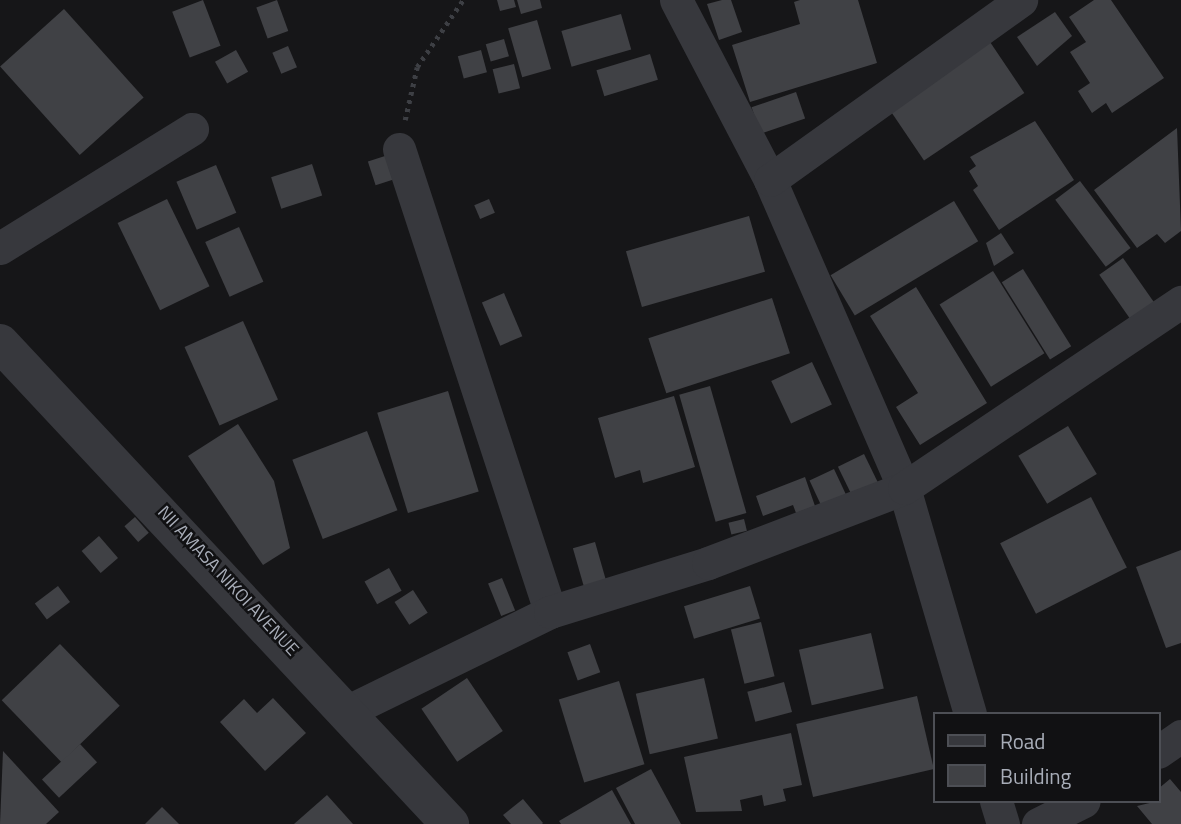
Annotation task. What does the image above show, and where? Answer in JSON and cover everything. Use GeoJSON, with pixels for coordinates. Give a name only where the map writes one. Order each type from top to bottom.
{"type":"FeatureCollection","features":[{"type":"Feature","properties":{"kind":"street"},"geometry":{"type":"LineString","coordinates":[[676,0],[770,180],[904,488],[969,712]]}},
{"type":"Feature","properties":{"kind":"street"},"geometry":{"type":"LineString","coordinates":[[770,180],[1021,0]]}},
{"type":"Feature","properties":{"kind":"street"},"geometry":{"type":"LineString","coordinates":[[0,248],[192,129]]}},
{"type":"Feature","properties":{"kind":"street"},"geometry":{"type":"LineString","coordinates":[[399,149],[550,612]]}},
{"type":"Feature","properties":{"kind":"street"},"geometry":{"type":"LineString","coordinates":[[349,710],[550,612],[708,564],[904,488],[1181,302]]}},
{"type":"Feature","properties":{"kind":"street","name":"NII AMASA NIKOI AVENUE"},"geometry":{"type":"LineString","coordinates":[[0,343],[349,710],[450,824]]}},
{"type":"Feature","properties":{"kind":"street"},"geometry":{"type":"LineString","coordinates":[[1160,751],[1181,736]]}},
{"type":"Feature","properties":{"kind":"street"},"geometry":{"type":"LineString","coordinates":[[997,803],[1003,824]]}},
{"type":"Feature","properties":{"kind":"street"},"geometry":{"type":"LineString","coordinates":[[1038,824],[1080,803]]}},
{"type":"Feature","properties":{"kind":"path"},"geometry":{"type":"LineString","coordinates":[[399,149],[417,67],[463,0]]}},
{"type":"Feature","properties":{"kind":"building"},"geometry":{"type":"Polygon","coordinates":[[[203,0],[221,46],[190,58],[172,12],[203,0]]]}},
{"type":"Feature","properties":{"kind":"building"},"geometry":{"type":"Polygon","coordinates":[[[277,0],[288,31],[268,39],[256,8],[277,0]]]}},
{"type":"Feature","properties":{"kind":"building"},"geometry":{"type":"Polygon","coordinates":[[[497,0],[514,0],[516,7],[500,11],[497,0]]]}},
{"type":"Feature","properties":{"kind":"building"},"geometry":{"type":"Polygon","coordinates":[[[517,0],[540,0],[542,8],[521,14],[517,0]]]}},
{"type":"Feature","properties":{"kind":"building"},"geometry":{"type":"Polygon","coordinates":[[[731,0],[742,32],[719,40],[707,4],[731,0]]]}},
{"type":"Feature","properties":{"kind":"building"},"geometry":{"type":"Polygon","coordinates":[[[858,0],[877,63],[750,102],[732,45],[800,24],[794,2],[858,0]]]}},
{"type":"Feature","properties":{"kind":"building"},"geometry":{"type":"Polygon","coordinates":[[[1094,0],[1111,0],[1164,78],[1112,113],[1106,103],[1092,113],[1078,91],[1090,83],[1070,52],[1086,42],[1069,17],[1094,0]]]}},
{"type":"Feature","properties":{"kind":"building"},"geometry":{"type":"Polygon","coordinates":[[[64,9],[144,97],[80,155],[0,67],[64,9]]]}},
{"type":"Feature","properties":{"kind":"building"},"geometry":{"type":"Polygon","coordinates":[[[1055,12],[1072,36],[1037,66],[1017,37],[1055,12]]]}},
{"type":"Feature","properties":{"kind":"building"},"geometry":{"type":"Polygon","coordinates":[[[621,14],[631,50],[572,67],[561,31],[621,14]]]}},
{"type":"Feature","properties":{"kind":"building"},"geometry":{"type":"Polygon","coordinates":[[[537,20],[551,69],[522,77],[508,28],[537,20]]]}},
{"type":"Feature","properties":{"kind":"building"},"geometry":{"type":"Polygon","coordinates":[[[504,39],[509,56],[491,62],[486,44],[504,39]]]}},
{"type":"Feature","properties":{"kind":"building"},"geometry":{"type":"Polygon","coordinates":[[[988,39],[1024,93],[924,161],[888,107],[988,39]]]}},
{"type":"Feature","properties":{"kind":"building"},"geometry":{"type":"Polygon","coordinates":[[[288,46],[297,67],[281,74],[272,53],[288,46]]]}},
{"type":"Feature","properties":{"kind":"building"},"geometry":{"type":"Polygon","coordinates":[[[236,50],[248,72],[227,84],[215,62],[236,50]]]}},
{"type":"Feature","properties":{"kind":"building"},"geometry":{"type":"Polygon","coordinates":[[[481,50],[487,72],[464,78],[458,56],[481,50]]]}},
{"type":"Feature","properties":{"kind":"building"},"geometry":{"type":"Polygon","coordinates":[[[650,54],[658,80],[604,96],[596,70],[650,54]]]}},
{"type":"Feature","properties":{"kind":"building"},"geometry":{"type":"Polygon","coordinates":[[[514,64],[520,88],[499,94],[493,69],[514,64]]]}},
{"type":"Feature","properties":{"kind":"building"},"geometry":{"type":"Polygon","coordinates":[[[796,92],[805,118],[761,134],[752,107],[796,92]]]}},
{"type":"Feature","properties":{"kind":"building"},"geometry":{"type":"Polygon","coordinates":[[[1035,121],[1074,180],[999,230],[973,190],[978,186],[969,171],[976,166],[970,157],[1035,121]]]}},
{"type":"Feature","properties":{"kind":"building"},"geometry":{"type":"Polygon","coordinates":[[[1177,128],[1181,231],[1165,243],[1157,234],[1137,248],[1094,190],[1177,128]]]}},
{"type":"Feature","properties":{"kind":"building"},"geometry":{"type":"Polygon","coordinates":[[[385,156],[393,180],[376,185],[368,162],[385,156]]]}},
{"type":"Feature","properties":{"kind":"building"},"geometry":{"type":"Polygon","coordinates":[[[312,164],[322,195],[281,209],[271,177],[312,164]]]}},
{"type":"Feature","properties":{"kind":"building"},"geometry":{"type":"Polygon","coordinates":[[[216,165],[236,213],[197,230],[176,182],[216,165]]]}},
{"type":"Feature","properties":{"kind":"building"},"geometry":{"type":"Polygon","coordinates":[[[1080,181],[1131,248],[1106,267],[1055,200],[1080,181]]]}},
{"type":"Feature","properties":{"kind":"building"},"geometry":{"type":"Polygon","coordinates":[[[167,199],[210,286],[160,310],[118,223],[167,199]]]}},
{"type":"Feature","properties":{"kind":"building"},"geometry":{"type":"Polygon","coordinates":[[[489,199],[495,213],[480,219],[474,205],[489,199]]]}},
{"type":"Feature","properties":{"kind":"building"},"geometry":{"type":"Polygon","coordinates":[[[954,201],[978,241],[855,315],[831,275],[954,201]]]}},
{"type":"Feature","properties":{"kind":"building"},"geometry":{"type":"Polygon","coordinates":[[[749,216],[765,272],[642,307],[626,251],[749,216]]]}},
{"type":"Feature","properties":{"kind":"building"},"geometry":{"type":"Polygon","coordinates":[[[239,227],[263,282],[230,297],[205,242],[239,227]]]}},
{"type":"Feature","properties":{"kind":"building"},"geometry":{"type":"Polygon","coordinates":[[[1001,233],[1014,253],[994,266],[986,243],[1001,233]]]}},
{"type":"Feature","properties":{"kind":"building"},"geometry":{"type":"Polygon","coordinates":[[[1123,258],[1156,306],[1133,322],[1099,275],[1123,258]]]}},
{"type":"Feature","properties":{"kind":"building"},"geometry":{"type":"Polygon","coordinates":[[[1023,269],[1071,346],[1050,359],[1002,282],[1023,269]]]}},
{"type":"Feature","properties":{"kind":"building"},"geometry":{"type":"Polygon","coordinates":[[[993,271],[1044,353],[991,387],[940,304],[993,271]]]}},
{"type":"Feature","properties":{"kind":"building"},"geometry":{"type":"Polygon","coordinates":[[[916,287],[987,403],[920,445],[896,407],[918,393],[870,316],[916,287]]]}},
{"type":"Feature","properties":{"kind":"building"},"geometry":{"type":"Polygon","coordinates":[[[504,293],[522,336],[500,346],[482,302],[504,293]]]}},
{"type":"Feature","properties":{"kind":"building"},"geometry":{"type":"Polygon","coordinates":[[[772,298],[790,353],[666,393],[648,338],[772,298]]]}},
{"type":"Feature","properties":{"kind":"building"},"geometry":{"type":"Polygon","coordinates":[[[243,321],[278,400],[220,426],[185,347],[243,321]]]}},
{"type":"Feature","properties":{"kind":"building"},"geometry":{"type":"Polygon","coordinates":[[[812,362],[832,405],[791,424],[771,381],[812,362]]]}},
{"type":"Feature","properties":{"kind":"building"},"geometry":{"type":"Polygon","coordinates":[[[710,386],[746,513],[716,522],[679,395],[710,386]]]}},
{"type":"Feature","properties":{"kind":"building"},"geometry":{"type":"Polygon","coordinates":[[[448,391],[479,491],[408,513],[377,413],[448,391]]]}},
{"type":"Feature","properties":{"kind":"building"},"geometry":{"type":"Polygon","coordinates":[[[674,396],[695,467],[643,483],[640,470],[615,478],[598,418],[674,396]]]}},
{"type":"Feature","properties":{"kind":"building"},"geometry":{"type":"Polygon","coordinates":[[[238,424],[274,481],[290,548],[263,565],[188,456],[238,424]]]}},
{"type":"Feature","properties":{"kind":"building"},"geometry":{"type":"Polygon","coordinates":[[[1068,426],[1097,474],[1047,504],[1018,456],[1068,426]]]}},
{"type":"Feature","properties":{"kind":"building"},"geometry":{"type":"Polygon","coordinates":[[[367,431],[397,510],[323,539],[292,460],[367,431]]]}},
{"type":"Feature","properties":{"kind":"building"},"geometry":{"type":"Polygon","coordinates":[[[864,454],[878,483],[852,495],[838,467],[864,454]]]}},
{"type":"Feature","properties":{"kind":"building"},"geometry":{"type":"Polygon","coordinates":[[[834,469],[847,497],[823,509],[810,480],[834,469]]]}},
{"type":"Feature","properties":{"kind":"building"},"geometry":{"type":"Polygon","coordinates":[[[805,477],[815,506],[796,513],[793,505],[763,516],[756,496],[805,477]]]}},
{"type":"Feature","properties":{"kind":"building"},"geometry":{"type":"Polygon","coordinates":[[[1091,497],[1127,567],[1036,614],[1000,543],[1091,497]]]}},
{"type":"Feature","properties":{"kind":"building"},"geometry":{"type":"Polygon","coordinates":[[[135,517],[149,533],[138,542],[124,526],[135,517]]]}},
{"type":"Feature","properties":{"kind":"building"},"geometry":{"type":"Polygon","coordinates":[[[744,519],[747,531],[731,535],[728,523],[744,519]]]}},
{"type":"Feature","properties":{"kind":"building"},"geometry":{"type":"Polygon","coordinates":[[[99,536],[118,558],[101,573],[82,551],[99,536]]]}},
{"type":"Feature","properties":{"kind":"building"},"geometry":{"type":"Polygon","coordinates":[[[595,542],[608,586],[586,593],[573,548],[595,542]]]}},
{"type":"Feature","properties":{"kind":"building"},"geometry":{"type":"Polygon","coordinates":[[[1181,550],[1181,643],[1166,648],[1136,567],[1181,550]]]}},
{"type":"Feature","properties":{"kind":"building"},"geometry":{"type":"Polygon","coordinates":[[[389,568],[402,591],[377,604],[365,582],[389,568]]]}},
{"type":"Feature","properties":{"kind":"building"},"geometry":{"type":"Polygon","coordinates":[[[502,578],[515,610],[501,616],[488,584],[502,578]]]}},
{"type":"Feature","properties":{"kind":"building"},"geometry":{"type":"Polygon","coordinates":[[[58,586],[70,602],[47,619],[35,603],[58,586]]]}},
{"type":"Feature","properties":{"kind":"building"},"geometry":{"type":"Polygon","coordinates":[[[750,586],[760,619],[694,639],[684,606],[750,586]]]}},
{"type":"Feature","properties":{"kind":"building"},"geometry":{"type":"Polygon","coordinates":[[[413,590],[428,613],[409,625],[395,602],[413,590]]]}},
{"type":"Feature","properties":{"kind":"building"},"geometry":{"type":"Polygon","coordinates":[[[761,622],[775,676],[744,684],[731,629],[761,622]]]}},
{"type":"Feature","properties":{"kind":"building"},"geometry":{"type":"Polygon","coordinates":[[[871,633],[884,689],[812,705],[799,650],[871,633]]]}},
{"type":"Feature","properties":{"kind":"building"},"geometry":{"type":"Polygon","coordinates":[[[60,644],[120,706],[61,762],[2,700],[60,644]]]}},
{"type":"Feature","properties":{"kind":"building"},"geometry":{"type":"Polygon","coordinates":[[[590,644],[600,672],[578,680],[567,652],[590,644]]]}},
{"type":"Feature","properties":{"kind":"building"},"geometry":{"type":"Polygon","coordinates":[[[467,678],[503,731],[457,762],[421,709],[467,678]]]}},
{"type":"Feature","properties":{"kind":"building"},"geometry":{"type":"Polygon","coordinates":[[[704,678],[718,738],[650,754],[636,694],[704,678]]]}},
{"type":"Feature","properties":{"kind":"building"},"geometry":{"type":"Polygon","coordinates":[[[619,681],[644,764],[584,783],[559,699],[619,681]]]}},
{"type":"Feature","properties":{"kind":"building"},"geometry":{"type":"Polygon","coordinates":[[[784,682],[792,712],[755,722],[747,692],[784,682]]]}},
{"type":"Feature","properties":{"kind":"building"},"geometry":{"type":"Polygon","coordinates":[[[917,696],[932,770],[813,797],[796,724],[917,696]]]}},
{"type":"Feature","properties":{"kind":"building"},"geometry":{"type":"Polygon","coordinates":[[[273,698],[306,733],[265,771],[220,722],[244,699],[257,713],[273,698]]]}},
{"type":"Feature","properties":{"kind":"building"},"geometry":{"type":"Polygon","coordinates":[[[791,733],[802,785],[783,789],[786,801],[764,806],[762,795],[740,800],[742,811],[696,812],[684,757],[791,733]]]}},
{"type":"Feature","properties":{"kind":"building"},"geometry":{"type":"Polygon","coordinates":[[[80,744],[97,762],[59,798],[42,779],[80,744]]]}},
{"type":"Feature","properties":{"kind":"building"},"geometry":{"type":"Polygon","coordinates":[[[3,751],[59,812],[46,824],[0,824],[3,751]]]}},
{"type":"Feature","properties":{"kind":"building"},"geometry":{"type":"Polygon","coordinates":[[[651,769],[681,824],[635,824],[616,788],[651,769]]]}},
{"type":"Feature","properties":{"kind":"building"},"geometry":{"type":"Polygon","coordinates":[[[1170,779],[1181,792],[1181,824],[1152,824],[1137,806],[1160,803],[1160,787],[1170,779]]]}},
{"type":"Feature","properties":{"kind":"building"},"geometry":{"type":"Polygon","coordinates":[[[612,790],[631,824],[561,824],[559,821],[612,790]]]}},
{"type":"Feature","properties":{"kind":"building"},"geometry":{"type":"Polygon","coordinates":[[[327,795],[353,824],[294,824],[327,795]]]}},
{"type":"Feature","properties":{"kind":"building"},"geometry":{"type":"Polygon","coordinates":[[[523,799],[542,824],[511,824],[503,815],[523,799]]]}},
{"type":"Feature","properties":{"kind":"building"},"geometry":{"type":"Polygon","coordinates":[[[162,807],[179,824],[145,824],[162,807]]]}}]}
